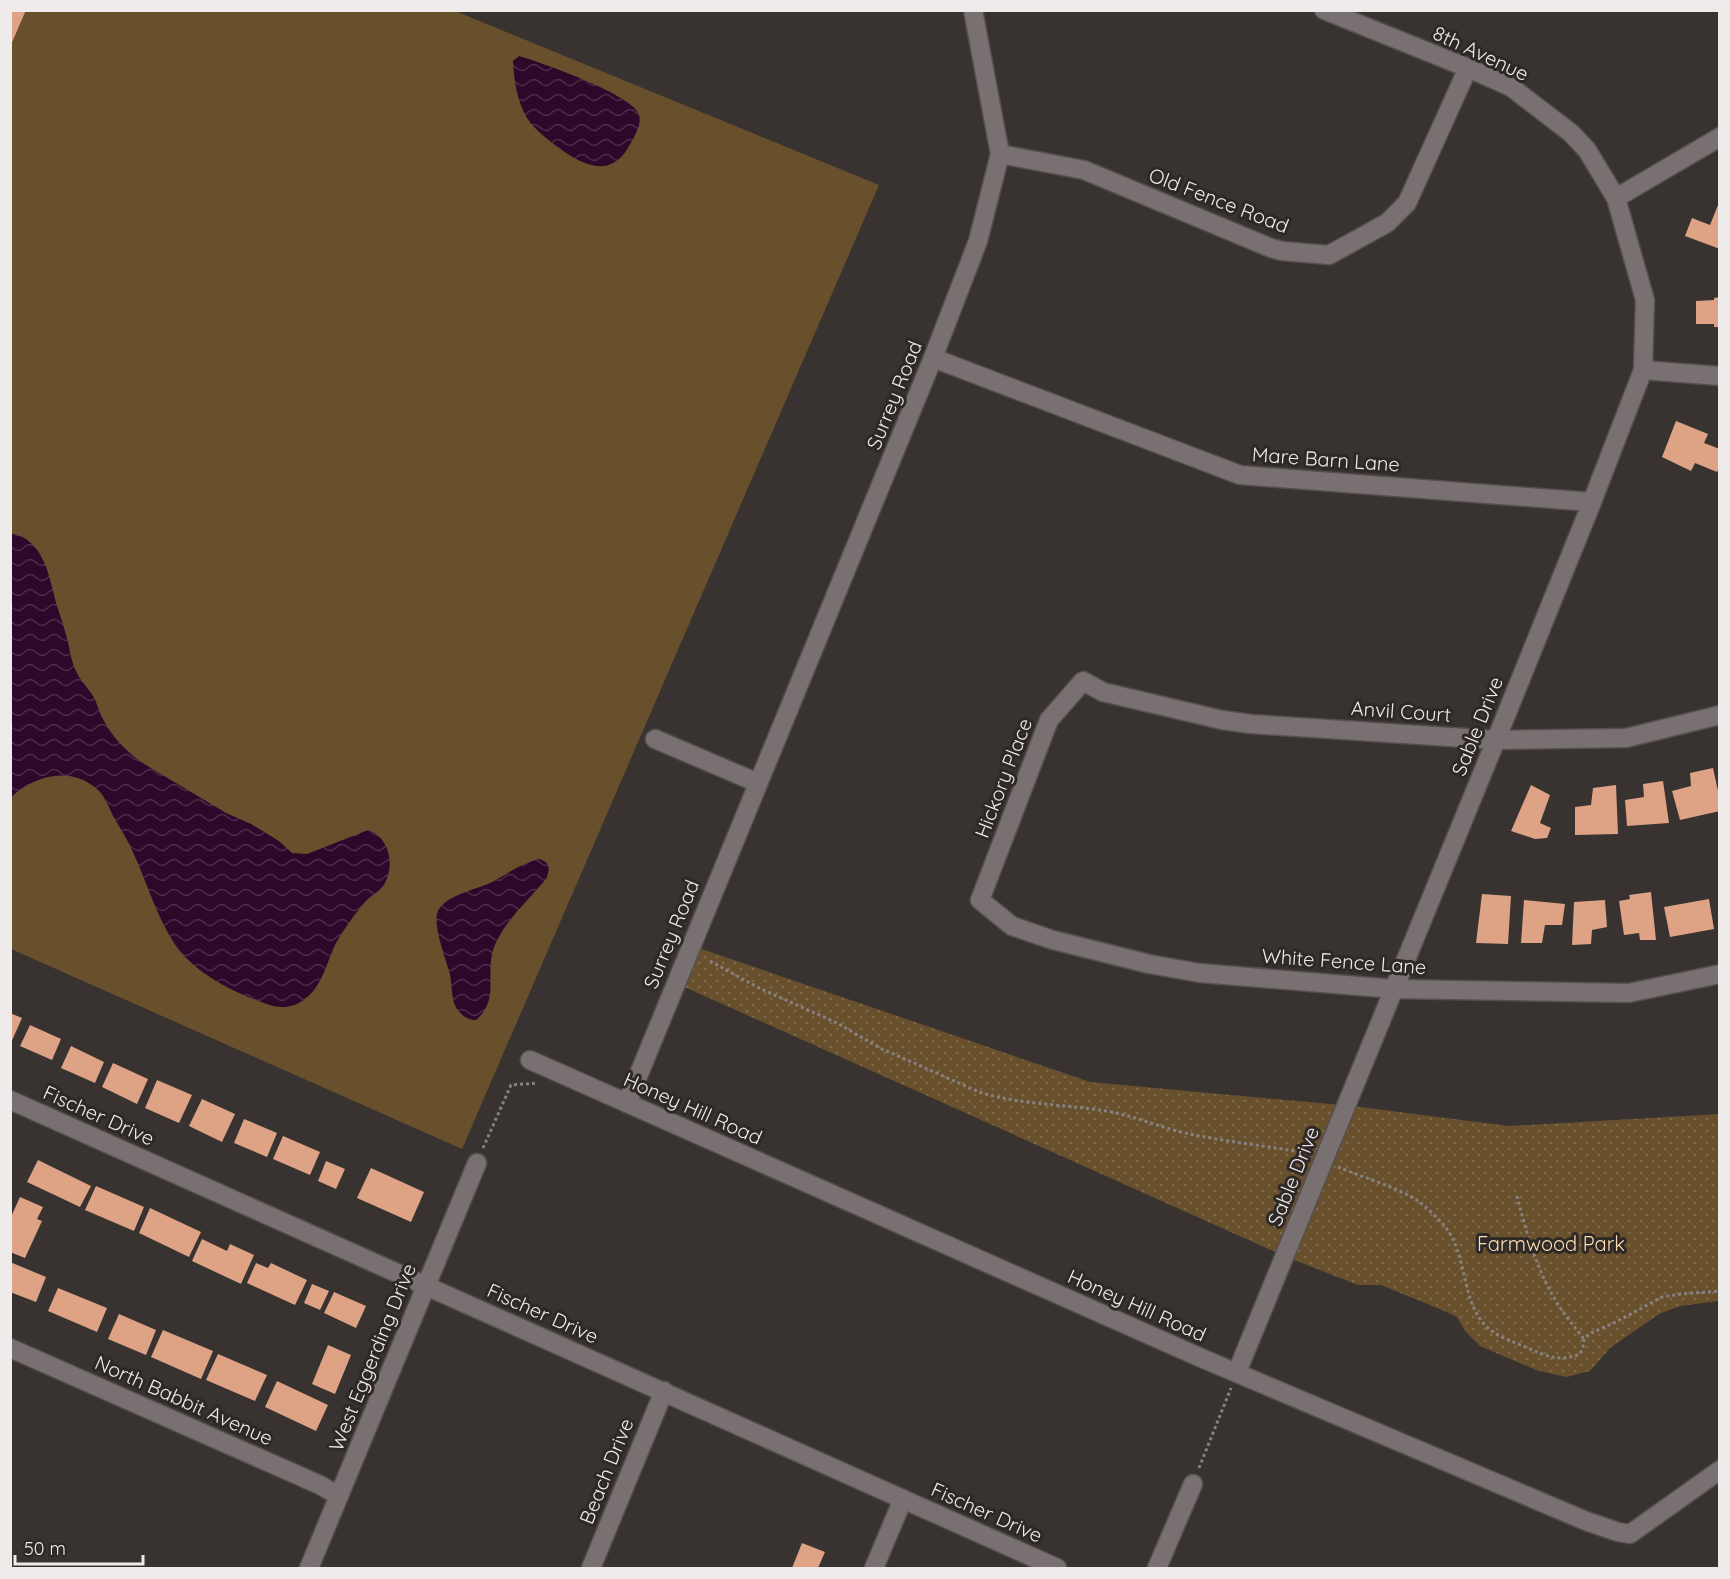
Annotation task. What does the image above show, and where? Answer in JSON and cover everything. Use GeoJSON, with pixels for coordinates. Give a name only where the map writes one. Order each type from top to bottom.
{"type":"FeatureCollection","features":[{"type":"Feature","properties":{"kind":"street","name":"Surrey Road"},"geometry":{"type":"LineString","coordinates":[[627,1103],[933,358],[978,241],[1000,154],[973,10]]}},
{"type":"Feature","properties":{"kind":"street","name":"8th Avenue"},"geometry":{"type":"LineString","coordinates":[[1324,10],[1510,87],[1571,134],[1587,150],[1616,198]]}},
{"type":"Feature","properties":{"kind":"street","name":"Old Fence Road"},"geometry":{"type":"LineString","coordinates":[[1000,154],[1084,170],[1271,248],[1329,255],[1387,223],[1407,204],[1468,68]]}},
{"type":"Feature","properties":{"kind":"street"},"geometry":{"type":"LineString","coordinates":[[1616,198],[1719,138]]}},
{"type":"Feature","properties":{"kind":"street","name":"Sable Drive"},"geometry":{"type":"LineString","coordinates":[[1237,1372],[1395,989],[1644,370],[1645,300],[1616,198]]}},
{"type":"Feature","properties":{"kind":"street","name":"Mare Barn Lane"},"geometry":{"type":"LineString","coordinates":[[933,358],[1240,475],[1592,502]]}},
{"type":"Feature","properties":{"kind":"street"},"geometry":{"type":"LineString","coordinates":[[1644,370],[1719,376]]}},
{"type":"Feature","properties":{"kind":"street","name":"Anvil Court"},"geometry":{"type":"LineString","coordinates":[[1083,681],[1103,692],[1221,720],[1251,724],[1496,740],[1626,738],[1719,715]]}},
{"type":"Feature","properties":{"kind":"street","name":"Hickory Place"},"geometry":{"type":"LineString","coordinates":[[980,900],[1048,720],[1083,681]]}},
{"type":"Feature","properties":{"kind":"street"},"geometry":{"type":"LineString","coordinates":[[655,739],[758,783]]}},
{"type":"Feature","properties":{"kind":"street","name":"White Fence Lane"},"geometry":{"type":"LineString","coordinates":[[980,900],[1012,926],[1053,940],[1149,964],[1200,973],[1395,989],[1629,993],[1719,974]]}},
{"type":"Feature","properties":{"kind":"street","name":"Honey Hill Road"},"geometry":{"type":"LineString","coordinates":[[530,1060],[1199,1357],[1586,1521],[1630,1534],[1719,1470]]}},
{"type":"Feature","properties":{"kind":"street","name":"Fischer Drive"},"geometry":{"type":"LineString","coordinates":[[11,1100],[1057,1569]]}},
{"type":"Feature","properties":{"kind":"street","name":"West Eggerding Drive"},"geometry":{"type":"LineString","coordinates":[[309,1569],[477,1163]]}},
{"type":"Feature","properties":{"kind":"street","name":"North Babbit Avenue"},"geometry":{"type":"LineString","coordinates":[[10,1348],[320,1485],[339,1496]]}},
{"type":"Feature","properties":{"kind":"street","name":"Beach Drive"},"geometry":{"type":"LineString","coordinates":[[591,1569],[664,1392]]}},
{"type":"Feature","properties":{"kind":"street"},"geometry":{"type":"LineString","coordinates":[[1157,1569],[1193,1484]]}},
{"type":"Feature","properties":{"kind":"street"},"geometry":{"type":"LineString","coordinates":[[874,1569],[903,1499]]}},
{"type":"Feature","properties":{"kind":"path"},"geometry":{"type":"LineString","coordinates":[[711,961],[759,988],[837,1023],[880,1048],[986,1095],[1106,1111],[1131,1116],[1181,1132],[1300,1152]]}},
{"type":"Feature","properties":{"kind":"path"},"geometry":{"type":"LineString","coordinates":[[477,1163],[511,1085],[539,1083]]}},
{"type":"Feature","properties":{"kind":"path"},"geometry":{"type":"LineString","coordinates":[[1344,1170],[1414,1199],[1444,1226],[1456,1245],[1475,1309],[1485,1325],[1509,1340],[1556,1359],[1569,1358],[1580,1354],[1584,1338],[1560,1308],[1549,1289],[1527,1236],[1517,1196]]}},
{"type":"Feature","properties":{"kind":"path"},"geometry":{"type":"LineString","coordinates":[[1584,1338],[1662,1297],[1719,1291]]}},
{"type":"Feature","properties":{"kind":"path"},"geometry":{"type":"LineString","coordinates":[[1193,1484],[1237,1372]]}},
{"type":"Feature","properties":{"kind":"green space"},"geometry":{"type":"Polygon","coordinates":[[[11,11],[455,11],[879,185],[462,1149],[11,949],[11,11]]]}},
{"type":"Feature","properties":{"kind":"green space","name":"Farmwood Park"},"geometry":{"type":"Polygon","coordinates":[[[687,944],[1090,1082],[1352,1106],[1509,1126],[1719,1114],[1719,1301],[1680,1306],[1659,1314],[1610,1348],[1590,1371],[1566,1377],[1536,1370],[1480,1346],[1465,1331],[1457,1317],[1442,1310],[1381,1285],[1358,1285],[1289,1258],[671,981],[687,944]]]}},
{"type":"Feature","properties":{"kind":"water"},"geometry":{"type":"Polygon","coordinates":[[[519,56],[563,71],[629,103],[639,114],[640,121],[636,134],[621,157],[606,166],[588,164],[561,149],[536,129],[521,105],[517,91],[513,61],[519,56]]]}},
{"type":"Feature","properties":{"kind":"water"},"geometry":{"type":"Polygon","coordinates":[[[10,533],[31,543],[44,561],[75,669],[94,698],[110,730],[119,742],[141,762],[226,813],[251,824],[279,841],[292,853],[307,854],[368,830],[381,839],[385,845],[390,868],[385,883],[365,902],[350,922],[336,943],[317,986],[301,1002],[280,1007],[251,998],[214,980],[182,954],[161,920],[127,840],[97,789],[75,777],[52,776],[30,784],[11,797],[10,533]]]}},
{"type":"Feature","properties":{"kind":"water"},"geometry":{"type":"Polygon","coordinates":[[[539,859],[548,864],[546,879],[515,914],[496,944],[492,954],[487,1005],[476,1020],[463,1016],[454,1001],[450,974],[438,933],[438,911],[442,905],[454,897],[490,883],[520,866],[539,859]]]}},
{"type":"Feature","properties":{"kind":"building"},"geometry":{"type":"Polygon","coordinates":[[[10,10],[26,10],[10,47],[10,10]]]}},
{"type":"Feature","properties":{"kind":"building"},"geometry":{"type":"Polygon","coordinates":[[[1720,200],[1720,249],[1685,236],[1692,218],[1710,225],[1720,200]]]}},
{"type":"Feature","properties":{"kind":"building"},"geometry":{"type":"Polygon","coordinates":[[[1720,297],[1720,327],[1714,327],[1714,324],[1696,324],[1696,301],[1714,300],[1720,297]]]}},
{"type":"Feature","properties":{"kind":"building"},"geometry":{"type":"Polygon","coordinates":[[[1676,421],[1708,434],[1704,443],[1720,449],[1720,466],[1717,472],[1695,463],[1691,471],[1662,457],[1676,421]]]}},
{"type":"Feature","properties":{"kind":"building"},"geometry":{"type":"Polygon","coordinates":[[[1713,768],[1720,811],[1680,820],[1672,791],[1691,786],[1690,773],[1713,768]]]}},
{"type":"Feature","properties":{"kind":"building"},"geometry":{"type":"Polygon","coordinates":[[[1663,781],[1669,823],[1627,826],[1625,800],[1644,797],[1643,784],[1663,781]]]}},
{"type":"Feature","properties":{"kind":"building"},"geometry":{"type":"Polygon","coordinates":[[[1531,785],[1550,795],[1540,823],[1551,828],[1547,838],[1535,839],[1511,831],[1531,785]]]}},
{"type":"Feature","properties":{"kind":"building"},"geometry":{"type":"Polygon","coordinates":[[[1616,785],[1618,834],[1575,835],[1575,807],[1591,805],[1593,788],[1616,785]]]}},
{"type":"Feature","properties":{"kind":"building"},"geometry":{"type":"Polygon","coordinates":[[[1651,892],[1656,940],[1640,940],[1639,933],[1624,935],[1619,901],[1630,899],[1629,895],[1651,892]]]}},
{"type":"Feature","properties":{"kind":"building"},"geometry":{"type":"Polygon","coordinates":[[[1482,894],[1511,896],[1508,944],[1476,943],[1482,894]]]}},
{"type":"Feature","properties":{"kind":"building"},"geometry":{"type":"Polygon","coordinates":[[[1709,899],[1714,929],[1670,937],[1664,907],[1709,899]]]}},
{"type":"Feature","properties":{"kind":"building"},"geometry":{"type":"Polygon","coordinates":[[[1524,900],[1565,904],[1562,925],[1545,925],[1542,943],[1521,943],[1524,900]]]}},
{"type":"Feature","properties":{"kind":"building"},"geometry":{"type":"Polygon","coordinates":[[[1605,900],[1607,927],[1592,930],[1591,944],[1572,945],[1574,902],[1605,900]]]}},
{"type":"Feature","properties":{"kind":"building"},"geometry":{"type":"Polygon","coordinates":[[[10,1013],[22,1018],[10,1045],[10,1013]]]}},
{"type":"Feature","properties":{"kind":"building"},"geometry":{"type":"Polygon","coordinates":[[[30,1025],[61,1039],[52,1060],[20,1046],[30,1025]]]}},
{"type":"Feature","properties":{"kind":"building"},"geometry":{"type":"Polygon","coordinates":[[[71,1046],[104,1062],[95,1083],[61,1068],[71,1046]]]}},
{"type":"Feature","properties":{"kind":"building"},"geometry":{"type":"Polygon","coordinates":[[[113,1063],[148,1079],[137,1104],[102,1087],[113,1063]]]}},
{"type":"Feature","properties":{"kind":"building"},"geometry":{"type":"Polygon","coordinates":[[[157,1080],[192,1095],[179,1123],[145,1108],[157,1080]]]}},
{"type":"Feature","properties":{"kind":"building"},"geometry":{"type":"Polygon","coordinates":[[[202,1099],[235,1114],[222,1142],[189,1126],[202,1099]]]}},
{"type":"Feature","properties":{"kind":"building"},"geometry":{"type":"Polygon","coordinates":[[[244,1119],[277,1133],[267,1157],[234,1143],[244,1119]]]}},
{"type":"Feature","properties":{"kind":"building"},"geometry":{"type":"Polygon","coordinates":[[[283,1136],[320,1152],[310,1175],[273,1159],[283,1136]]]}},
{"type":"Feature","properties":{"kind":"building"},"geometry":{"type":"Polygon","coordinates":[[[38,1160],[91,1186],[80,1207],[27,1182],[38,1160]]]}},
{"type":"Feature","properties":{"kind":"building"},"geometry":{"type":"Polygon","coordinates":[[[326,1161],[345,1169],[336,1189],[318,1181],[326,1161]]]}},
{"type":"Feature","properties":{"kind":"building"},"geometry":{"type":"Polygon","coordinates":[[[371,1168],[424,1192],[411,1222],[357,1198],[371,1168]]]}},
{"type":"Feature","properties":{"kind":"building"},"geometry":{"type":"Polygon","coordinates":[[[96,1186],[144,1207],[134,1231],[85,1210],[96,1186]]]}},
{"type":"Feature","properties":{"kind":"building"},"geometry":{"type":"Polygon","coordinates":[[[20,1197],[43,1207],[37,1219],[42,1221],[25,1258],[10,1252],[10,1219],[20,1197]]]}},
{"type":"Feature","properties":{"kind":"building"},"geometry":{"type":"Polygon","coordinates":[[[150,1208],[201,1232],[189,1257],[139,1233],[150,1208]]]}},
{"type":"Feature","properties":{"kind":"building"},"geometry":{"type":"Polygon","coordinates":[[[202,1239],[227,1251],[230,1244],[254,1255],[241,1284],[192,1261],[202,1239]]]}},
{"type":"Feature","properties":{"kind":"building"},"geometry":{"type":"Polygon","coordinates":[[[10,1262],[46,1277],[36,1302],[10,1292],[10,1262]]]}},
{"type":"Feature","properties":{"kind":"building"},"geometry":{"type":"Polygon","coordinates":[[[256,1263],[268,1268],[271,1263],[307,1280],[295,1305],[247,1283],[256,1263]]]}},
{"type":"Feature","properties":{"kind":"building"},"geometry":{"type":"Polygon","coordinates":[[[312,1284],[329,1291],[320,1310],[304,1303],[312,1284]]]}},
{"type":"Feature","properties":{"kind":"building"},"geometry":{"type":"Polygon","coordinates":[[[58,1288],[107,1308],[97,1332],[48,1311],[58,1288]]]}},
{"type":"Feature","properties":{"kind":"building"},"geometry":{"type":"Polygon","coordinates":[[[334,1292],[366,1306],[356,1328],[324,1313],[334,1292]]]}},
{"type":"Feature","properties":{"kind":"building"},"geometry":{"type":"Polygon","coordinates":[[[119,1314],[156,1330],[146,1355],[108,1339],[119,1314]]]}},
{"type":"Feature","properties":{"kind":"building"},"geometry":{"type":"Polygon","coordinates":[[[163,1330],[213,1351],[201,1379],[151,1357],[163,1330]]]}},
{"type":"Feature","properties":{"kind":"building"},"geometry":{"type":"Polygon","coordinates":[[[328,1345],[351,1355],[335,1394],[312,1384],[328,1345]]]}},
{"type":"Feature","properties":{"kind":"building"},"geometry":{"type":"Polygon","coordinates":[[[218,1354],[267,1375],[255,1401],[206,1380],[218,1354]]]}},
{"type":"Feature","properties":{"kind":"building"},"geometry":{"type":"Polygon","coordinates":[[[277,1381],[328,1405],[316,1431],[265,1407],[277,1381]]]}},
{"type":"Feature","properties":{"kind":"building"},"geometry":{"type":"Polygon","coordinates":[[[802,1543],[825,1552],[818,1568],[792,1568],[802,1543]]]}}]}
